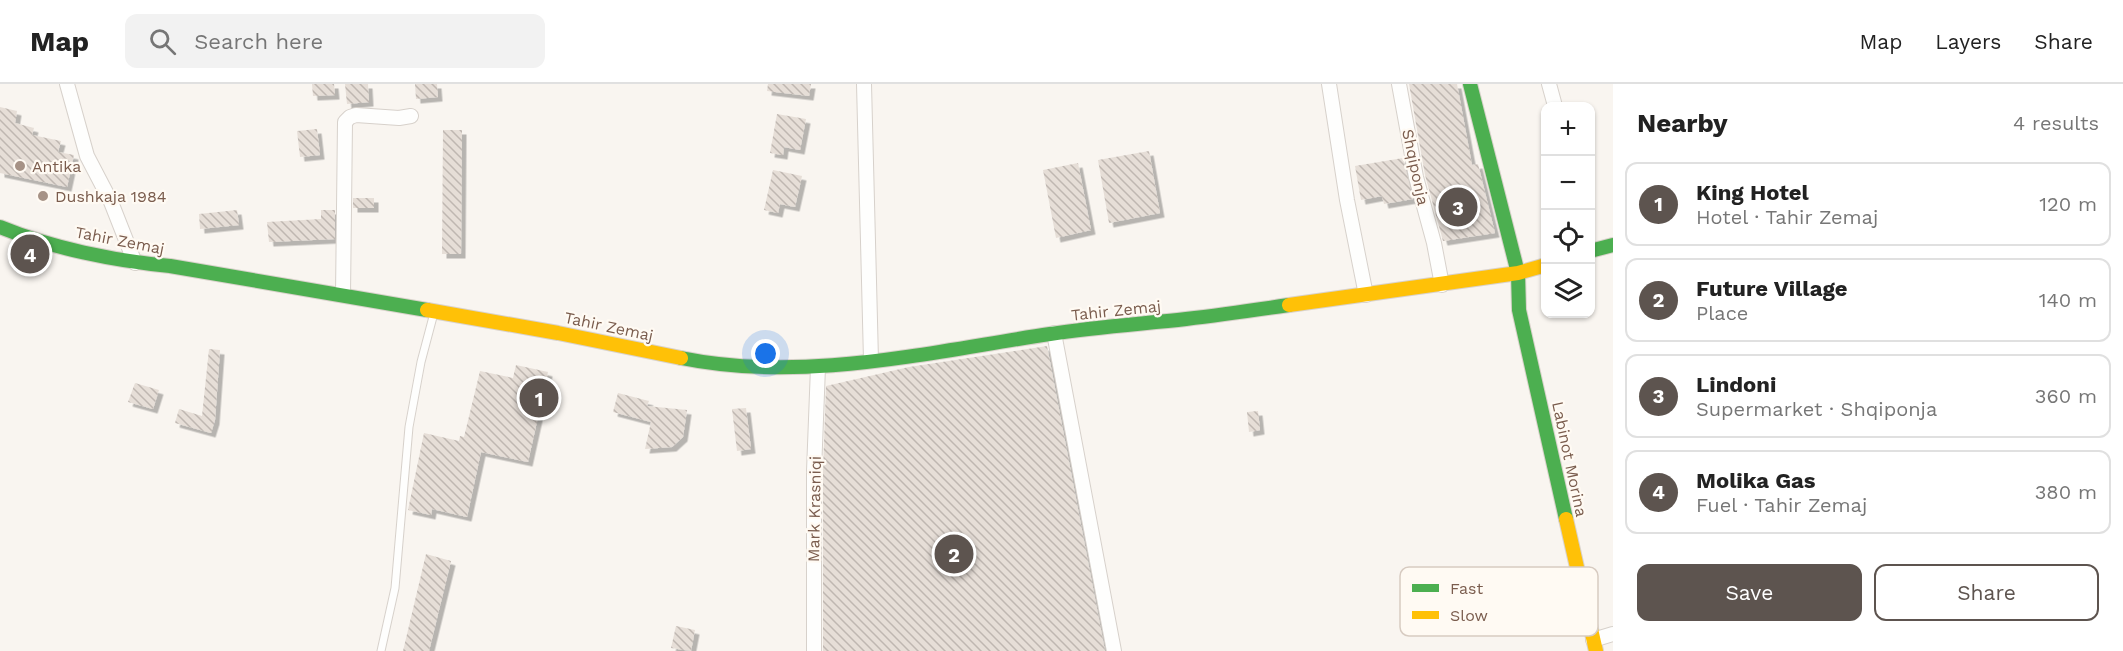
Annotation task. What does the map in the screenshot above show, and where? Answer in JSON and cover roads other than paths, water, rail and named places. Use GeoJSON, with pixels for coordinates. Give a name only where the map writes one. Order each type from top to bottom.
{"type":"FeatureCollection","features":[{"type":"Feature","properties":{"kind":"main road","name":"Labinot Morina"},"geometry":{"type":"LineString","coordinates":[[1470,84],[1518,273],[1519,310],[1577,567]]}},
{"type":"Feature","properties":{"kind":"main road","name":"Tahir Zemaj"},"geometry":{"type":"LineString","coordinates":[[0,227],[27,237],[135,262],[434,311],[700,362],[776,368],[818,367],[1054,333],[1186,319],[1442,285],[1518,273],[1541,266]]}},
{"type":"Feature","properties":{"kind":"main road"},"geometry":{"type":"LineString","coordinates":[[1595,250],[1613,245]]}},
{"type":"Feature","properties":{"kind":"street"},"geometry":{"type":"LineString","coordinates":[[67,84],[87,156],[111,202],[135,262]]}},
{"type":"Feature","properties":{"kind":"street"},"geometry":{"type":"LineString","coordinates":[[864,84],[871,360]]}},
{"type":"Feature","properties":{"kind":"street"},"geometry":{"type":"LineString","coordinates":[[1329,84],[1347,200],[1366,295]]}},
{"type":"Feature","properties":{"kind":"street","name":"Shqiponja"},"geometry":{"type":"LineString","coordinates":[[1399,84],[1416,177],[1434,243],[1442,285]]}},
{"type":"Feature","properties":{"kind":"street"},"geometry":{"type":"LineString","coordinates":[[1549,84],[1554,102]]}},
{"type":"Feature","properties":{"kind":"street"},"geometry":{"type":"LineString","coordinates":[[343,295],[345,122],[356,115],[399,118],[411,116]]}},
{"type":"Feature","properties":{"kind":"street"},"geometry":{"type":"LineString","coordinates":[[1054,333],[1114,651]]}},
{"type":"Feature","properties":{"kind":"street","name":"Mark Krasniqi"},"geometry":{"type":"LineString","coordinates":[[814,651],[814,471],[818,367]]}},
{"type":"Feature","properties":{"kind":"street"},"geometry":{"type":"LineString","coordinates":[[1594,645],[1613,634]]}},
{"type":"Feature","properties":{"kind":"lane"},"geometry":{"type":"LineString","coordinates":[[381,651],[395,588],[409,427],[434,311]]}},
{"type":"Feature","properties":{"kind":"place","name":"Antika"},"geometry":{"type":"Point","coordinates":[20,166]}},
{"type":"Feature","properties":{"kind":"place","name":"Dushkaja 1984"},"geometry":{"type":"Point","coordinates":[43,196]}},
{"type":"Feature","properties":{"kind":"place","name":"Lindoni"},"geometry":{"type":"Point","coordinates":[1458,207]}},
{"type":"Feature","properties":{"kind":"place","name":"Molika Gas"},"geometry":{"type":"Point","coordinates":[30,254]}},
{"type":"Feature","properties":{"kind":"place","name":"King Hotel"},"geometry":{"type":"Point","coordinates":[539,398]}},
{"type":"Feature","properties":{"kind":"place","name":"Future Village"},"geometry":{"type":"Point","coordinates":[954,554]}}]}
